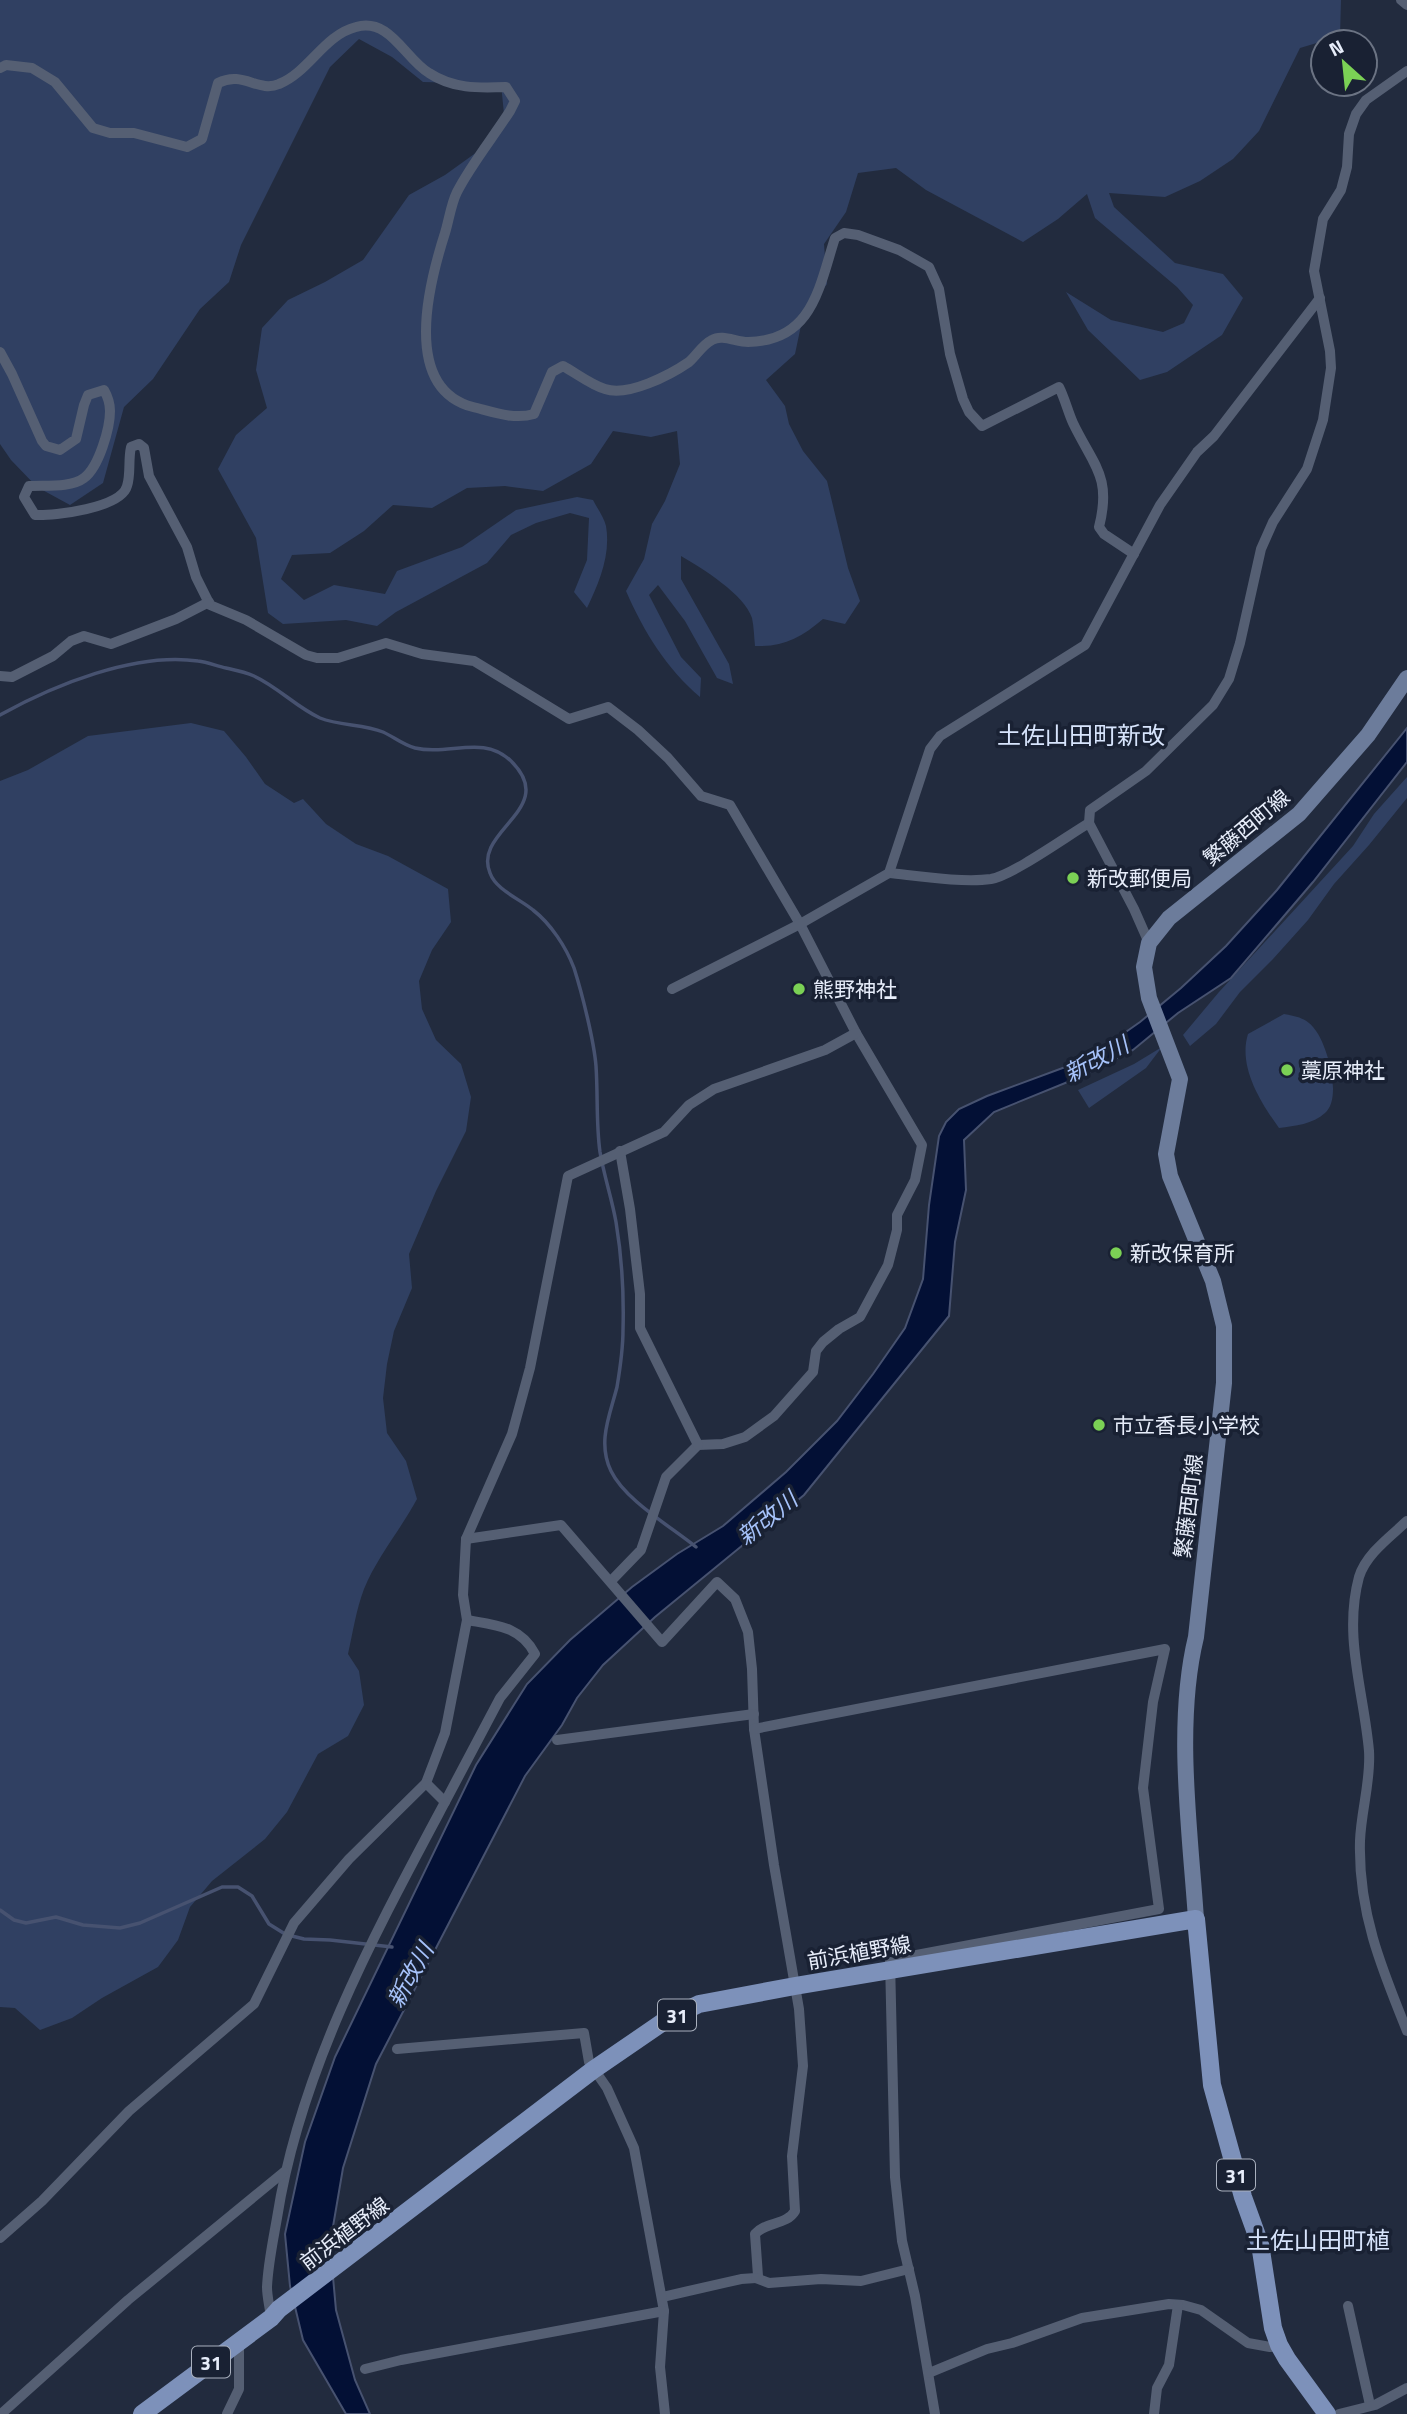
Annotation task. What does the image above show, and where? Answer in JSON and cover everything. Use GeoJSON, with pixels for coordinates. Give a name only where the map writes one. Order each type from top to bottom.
{"type":"FeatureCollection","features":[{"type":"Feature","properties":{"kind":"main road","name":"繁藤西町線"},"geometry":{"type":"LineString","coordinates":[[1196,1919],[1186,1757],[1188,1670],[1196,1637],[1225,1352],[1224,1326],[1213,1280],[1170,1176],[1166,1154],[1180,1079],[1149,998],[1144,967],[1149,943],[1169,918],[1299,814],[1368,735],[1407,678]]}},
{"type":"Feature","properties":{"kind":"main road","name":"前浜植野線"},"geometry":{"type":"LineString","coordinates":[[142,2414],[593,2070],[666,2020],[699,2004],[1196,1919]]}},
{"type":"Feature","properties":{"kind":"main road","name":"31"},"geometry":{"type":"LineString","coordinates":[[1196,1919],[1214,2094],[1242,2197],[1260,2244],[1273,2328],[1279,2345],[1327,2414]]}},
{"type":"Feature","properties":{"kind":"street"},"geometry":{"type":"LineString","coordinates":[[1401,0],[1407,5]]}},
{"type":"Feature","properties":{"kind":"street"},"geometry":{"type":"LineString","coordinates":[[0,68],[6,65],[32,68],[55,82],[93,128],[110,133],[134,133],[187,147],[202,139],[218,83],[230,77],[248,80],[266,88],[280,84],[337,35],[357,26],[374,27],[393,37],[426,72],[450,84],[472,88],[506,87],[514,101],[510,111],[457,192],[430,289],[427,344],[430,367],[442,390],[450,397],[463,404],[523,418],[534,414],[552,372],[563,366],[604,389],[620,392],[644,385],[686,364],[708,342],[717,338],[747,342],[768,340],[791,330],[808,315],[835,238],[844,233],[858,235],[899,250],[929,267],[939,289],[950,354],[969,412],[982,426],[1059,387],[1072,422],[1100,472],[1103,487],[1099,527],[1104,534],[1133,554]]}},
{"type":"Feature","properties":{"kind":"street"},"geometry":{"type":"LineString","coordinates":[[1149,943],[1089,823],[1090,810],[1146,771],[1213,705],[1229,678],[1240,643],[1261,549],[1273,522],[1307,469],[1323,420],[1331,368],[1330,351],[1314,271],[1323,219],[1341,190],[1347,167],[1349,134],[1356,114],[1366,100],[1407,71]]}},
{"type":"Feature","properties":{"kind":"street"},"geometry":{"type":"LineString","coordinates":[[889,873],[930,749],[940,736],[1085,645],[1160,505],[1197,452],[1214,436],[1320,298]]}},
{"type":"Feature","properties":{"kind":"street"},"geometry":{"type":"LineString","coordinates":[[0,352],[46,446],[60,450],[76,439],[88,395],[104,390],[110,401],[102,449],[93,467],[83,479],[62,484],[29,486],[24,497],[35,515],[53,516],[95,506],[121,496],[128,486],[128,458],[131,447],[139,444],[144,448],[149,476],[187,547],[196,577],[209,602],[217,609],[246,620],[306,655],[317,658],[338,658],[386,643],[422,654],[474,661],[569,719],[608,707],[658,749],[701,796],[730,805],[800,924],[856,1033],[922,1145],[915,1180],[897,1215],[897,1230],[888,1265],[860,1317],[823,1342],[816,1351],[813,1372],[774,1416],[745,1437],[723,1444],[698,1445],[666,1477],[641,1549],[611,1581]]}},
{"type":"Feature","properties":{"kind":"street"},"geometry":{"type":"LineString","coordinates":[[0,676],[12,677],[84,636],[111,644],[177,619],[209,602]]}},
{"type":"Feature","properties":{"kind":"street"},"geometry":{"type":"LineString","coordinates":[[672,989],[800,924],[889,873],[992,879],[1007,873],[1089,823]]}},
{"type":"Feature","properties":{"kind":"street"},"geometry":{"type":"LineString","coordinates":[[0,2238],[42,2201],[129,2111],[169,2074],[254,2004],[294,1923],[349,1859],[426,1783],[445,1733],[467,1620],[463,1595],[466,1539],[512,1434],[530,1367],[568,1176],[664,1132],[689,1105],[714,1089],[825,1050],[856,1033]]}},
{"type":"Feature","properties":{"kind":"street"},"geometry":{"type":"LineString","coordinates":[[620,1151],[630,1209],[640,1328],[698,1445]]}},
{"type":"Feature","properties":{"kind":"street"},"geometry":{"type":"LineString","coordinates":[[1407,1521],[1369,1558],[1360,1574],[1355,1597],[1353,1632],[1355,1666],[1369,1752],[1360,1840],[1362,1887],[1372,1941],[1407,2031]]}},
{"type":"Feature","properties":{"kind":"street"},"geometry":{"type":"LineString","coordinates":[[466,1539],[561,1525],[662,1642],[717,1582],[735,1599],[748,1632],[754,1729],[795,1986],[803,2066],[792,2156],[795,2211],[791,2217],[761,2227],[755,2234],[757,2278]]}},
{"type":"Feature","properties":{"kind":"street"},"geometry":{"type":"LineString","coordinates":[[275,2314],[267,2288],[284,2172],[309,2091],[345,2001],[445,1802],[500,1698],[535,1654],[529,1643],[507,1627],[467,1620]]}},
{"type":"Feature","properties":{"kind":"street"},"geometry":{"type":"LineString","coordinates":[[754,1729],[1165,1649],[1153,1702],[1143,1787],[1159,1909],[890,1960],[895,2177],[902,2241],[936,2414]]}},
{"type":"Feature","properties":{"kind":"street"},"geometry":{"type":"LineString","coordinates":[[557,1740],[754,1714]]}},
{"type":"Feature","properties":{"kind":"street"},"geometry":{"type":"LineString","coordinates":[[426,1783],[445,1802]]}},
{"type":"Feature","properties":{"kind":"street"},"geometry":{"type":"LineString","coordinates":[[397,2049],[584,2033],[589,2062],[607,2088],[630,2136],[664,2311],[660,2367],[665,2414]]}},
{"type":"Feature","properties":{"kind":"street"},"geometry":{"type":"LineString","coordinates":[[1,2414],[128,2300],[284,2172]]}},
{"type":"Feature","properties":{"kind":"street"},"geometry":{"type":"LineString","coordinates":[[662,2297],[741,2278],[757,2278],[768,2283],[821,2279],[870,2280],[909,2269]]}},
{"type":"Feature","properties":{"kind":"street"},"geometry":{"type":"LineString","coordinates":[[929,2373],[986,2349],[1012,2343],[1082,2318],[1168,2304],[1201,2311],[1248,2343],[1270,2347],[1279,2345]]}},
{"type":"Feature","properties":{"kind":"street"},"geometry":{"type":"LineString","coordinates":[[1154,2414],[1157,2388],[1170,2365],[1178,2305]]}},
{"type":"Feature","properties":{"kind":"street"},"geometry":{"type":"LineString","coordinates":[[1348,2306],[1370,2406]]}},
{"type":"Feature","properties":{"kind":"street"},"geometry":{"type":"LineString","coordinates":[[365,2370],[401,2360],[664,2311]]}},
{"type":"Feature","properties":{"kind":"street"},"geometry":{"type":"LineString","coordinates":[[227,2414],[239,2389],[239,2341]]}},
{"type":"Feature","properties":{"kind":"street"},"geometry":{"type":"LineString","coordinates":[[1339,2414],[1370,2406],[1407,2388]]}},
{"type":"Feature","properties":{"kind":"shaded area"},"geometry":{"type":"Polygon","coordinates":[[[0,0],[1341,0],[1340,28],[1309,28],[1309,45],[1300,48],[1259,131],[1233,159],[1200,181],[1165,197],[1109,193],[1114,207],[1175,263],[1223,274],[1243,298],[1222,335],[1167,372],[1140,380],[1088,330],[1066,292],[1111,320],[1163,332],[1184,323],[1193,305],[1177,287],[1095,218],[1087,194],[1058,219],[1023,242],[926,190],[896,168],[858,173],[846,212],[824,244],[827,284],[803,316],[795,354],[766,380],[785,406],[789,424],[803,451],[827,481],[848,568],[860,601],[845,624],[823,619],[791,640],[774,645],[755,646],[752,618],[741,600],[722,583],[681,556],[681,579],[729,664],[733,684],[717,678],[685,621],[658,585],[649,595],[681,657],[701,678],[700,697],[657,649],[626,591],[644,559],[652,524],[680,464],[677,431],[651,437],[613,431],[591,464],[543,491],[505,486],[467,488],[432,508],[393,505],[364,531],[330,553],[292,555],[281,579],[304,600],[334,585],[385,594],[397,571],[462,547],[516,510],[577,497],[593,500],[605,523],[607,548],[603,568],[587,608],[574,592],[587,560],[589,518],[570,513],[536,523],[511,535],[487,563],[396,612],[377,626],[346,620],[283,624],[268,613],[256,538],[218,469],[236,435],[267,408],[256,370],[262,328],[288,300],[363,260],[409,195],[445,175],[477,152],[505,124],[501,84],[423,82],[392,57],[359,39],[330,67],[241,245],[229,282],[200,309],[153,379],[124,407],[103,483],[70,505],[37,487],[0,444],[0,0]]]}},
{"type":"Feature","properties":{"kind":"shaded area"},"geometry":{"type":"Polygon","coordinates":[[[191,723],[224,731],[265,784],[294,803],[303,799],[326,824],[356,844],[388,856],[448,889],[451,922],[432,950],[419,981],[422,1009],[436,1040],[461,1064],[471,1097],[466,1131],[409,1254],[412,1288],[394,1331],[387,1364],[383,1398],[387,1433],[406,1461],[417,1499],[369,1577],[357,1613],[348,1654],[359,1671],[364,1705],[348,1736],[318,1754],[287,1812],[265,1839],[212,1881],[190,1907],[178,1940],[158,1967],[72,2018],[40,2030],[15,2008],[0,2007],[0,781],[28,770],[88,736],[191,723]]]}},
{"type":"Feature","properties":{"kind":"shaded area"},"geometry":{"type":"Polygon","coordinates":[[[1407,777],[1407,798],[1334,884],[1308,920],[1240,992],[1216,1024],[1190,1046],[1183,1035],[1353,846],[1374,814],[1407,777]]]}},
{"type":"Feature","properties":{"kind":"shaded area","name":"藁原神社"},"geometry":{"type":"Polygon","coordinates":[[[1284,1014],[1307,1021],[1318,1034],[1328,1057],[1333,1095],[1330,1106],[1320,1117],[1304,1124],[1279,1128],[1265,1107],[1248,1071],[1246,1046],[1248,1034],[1284,1014]]]}},
{"type":"Feature","properties":{"kind":"shaded area"},"geometry":{"type":"Polygon","coordinates":[[[1162,1047],[1146,1068],[1089,1108],[1078,1090],[1134,1064],[1162,1047]]]}},
{"type":"Feature","properties":{"kind":"water","name":"新改川"},"geometry":{"type":"Polygon","coordinates":[[[1407,728],[1407,762],[1313,882],[1231,978],[1178,1013],[1133,1050],[1075,1079],[994,1112],[964,1140],[966,1190],[955,1242],[949,1316],[804,1495],[655,1617],[603,1665],[577,1698],[562,1725],[525,1776],[376,2064],[343,2168],[330,2244],[336,2310],[355,2380],[370,2414],[346,2414],[303,2340],[290,2286],[285,2234],[305,2142],[335,2057],[476,1765],[527,1684],[570,1640],[632,1587],[677,1554],[723,1526],[786,1472],[837,1421],[873,1374],[905,1328],[923,1279],[929,1205],[939,1136],[946,1122],[959,1109],[1068,1066],[1103,1048],[1181,988],[1226,946],[1277,890],[1407,728]]]}},
{"type":"Feature","properties":{"kind":"waterway"},"geometry":{"type":"LineString","coordinates":[[0,715],[70,682],[96,673],[148,661],[198,661],[254,676],[328,721],[375,729],[415,748],[440,750],[477,747],[500,753],[511,761],[523,778],[526,793],[521,806],[493,844],[488,858],[490,873],[497,884],[540,916],[562,944],[577,978],[595,1056],[600,1152],[616,1222],[623,1290],[622,1351],[617,1387],[606,1429],[607,1460],[611,1471],[627,1492],[696,1547]]}},
{"type":"Feature","properties":{"kind":"waterway"},"geometry":{"type":"LineString","coordinates":[[0,1910],[14,1920],[26,1923],[56,1917],[83,1925],[120,1928],[140,1923],[222,1887],[238,1887],[252,1896],[269,1924],[285,1934]]}},
{"type":"Feature","properties":{"kind":"waterway"},"geometry":{"type":"LineString","coordinates":[[292,1936],[392,1947]]}},
{"type":"Feature","properties":{"kind":"place","name":"新改郵便局"},"geometry":{"type":"Point","coordinates":[1073,878]}},
{"type":"Feature","properties":{"kind":"place","name":"熊野神社"},"geometry":{"type":"Point","coordinates":[799,989]}},
{"type":"Feature","properties":{"kind":"place","name":"藁原神社"},"geometry":{"type":"Point","coordinates":[1287,1070]}},
{"type":"Feature","properties":{"kind":"place","name":"新改保育所"},"geometry":{"type":"Point","coordinates":[1116,1253]}},
{"type":"Feature","properties":{"kind":"place","name":"市立香長小学校"},"geometry":{"type":"Point","coordinates":[1099,1425]}},
{"type":"Feature","properties":{"kind":"district","name":"土佐山田町新改"},"geometry":{"type":"Point","coordinates":[1081,735]}},
{"type":"Feature","properties":{"kind":"district","name":"土佐山田町植"},"geometry":{"type":"Point","coordinates":[1318,2240]}}]}
